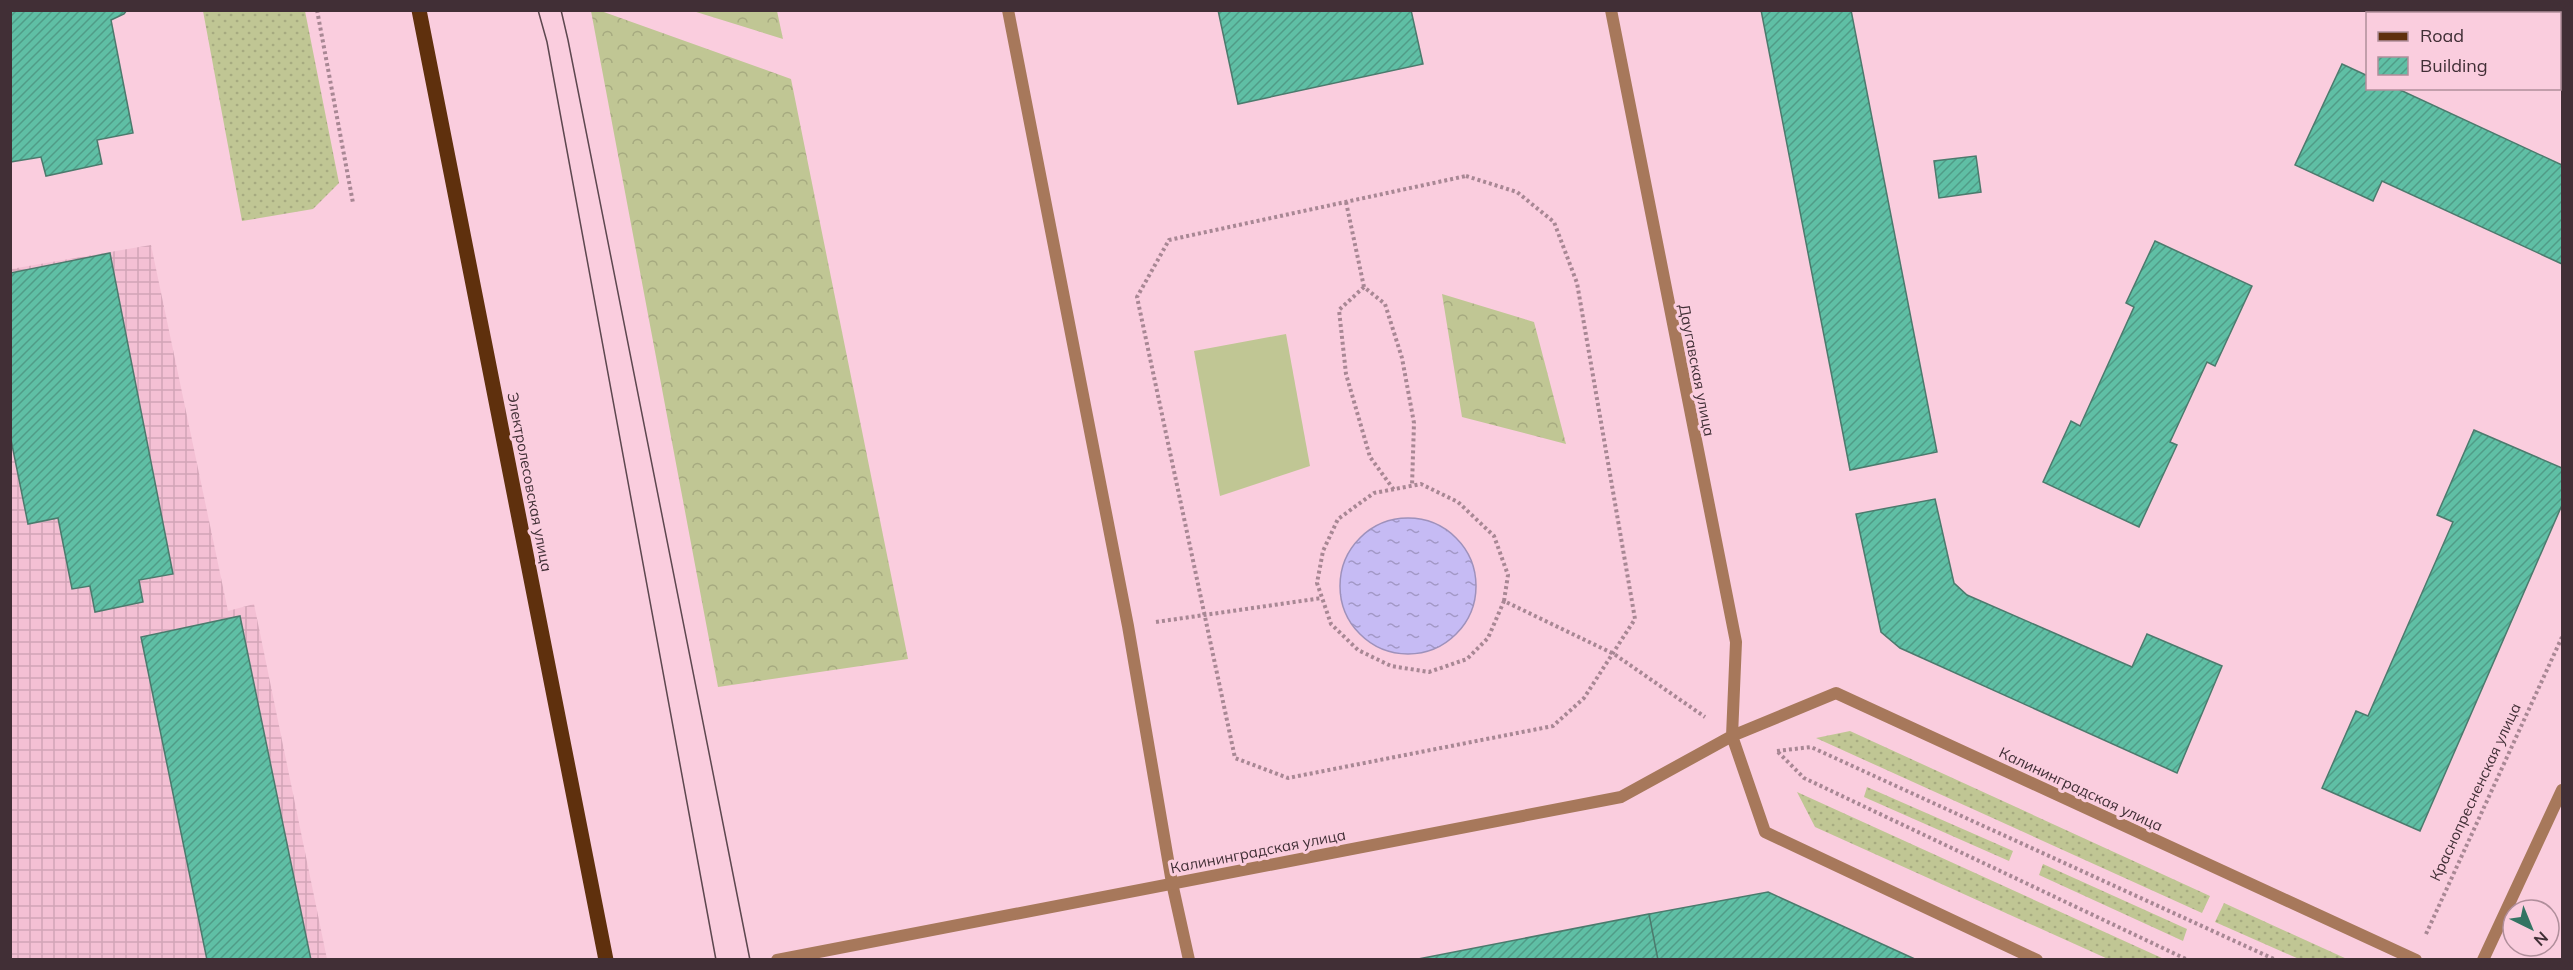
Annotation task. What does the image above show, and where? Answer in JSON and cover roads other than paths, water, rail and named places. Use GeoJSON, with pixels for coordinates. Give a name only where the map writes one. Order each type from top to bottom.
{"type":"FeatureCollection","features":[{"type":"Feature","properties":{"kind":"main road","name":"Электролесовская улица"},"geometry":{"type":"LineString","coordinates":[[419,10],[606,960]]}},
{"type":"Feature","properties":{"kind":"street"},"geometry":{"type":"LineString","coordinates":[[1008,10],[1128,626],[1172,883],[1189,960]]}},
{"type":"Feature","properties":{"kind":"street","name":"Даугавская улица"},"geometry":{"type":"LineString","coordinates":[[1611,10],[1736,642],[1732,736]]}},
{"type":"Feature","properties":{"kind":"street","name":"Калининградская улица"},"geometry":{"type":"LineString","coordinates":[[777,960],[1621,797],[1732,736],[1836,693],[2415,959]]}},
{"type":"Feature","properties":{"kind":"street"},"geometry":{"type":"LineString","coordinates":[[1732,736],[1765,832],[2037,960]]}},
{"type":"Feature","properties":{"kind":"street"},"geometry":{"type":"LineString","coordinates":[[2483,960],[2562,790]]}},
{"type":"Feature","properties":{"kind":"water"},"geometry":{"type":"Polygon","coordinates":[[[1408,518],[1434,523],[1456,538],[1471,560],[1476,586],[1471,612],[1456,634],[1434,649],[1408,654],[1382,649],[1360,634],[1345,612],[1340,586],[1345,560],[1360,538],[1382,523],[1408,518]]]}},
{"type":"Feature","properties":{"kind":"tram line"},"geometry":{"type":"LineString","coordinates":[[538,10],[547,42],[716,960]]}},
{"type":"Feature","properties":{"kind":"tram line"},"geometry":{"type":"LineString","coordinates":[[561,10],[750,960]]}}]}
